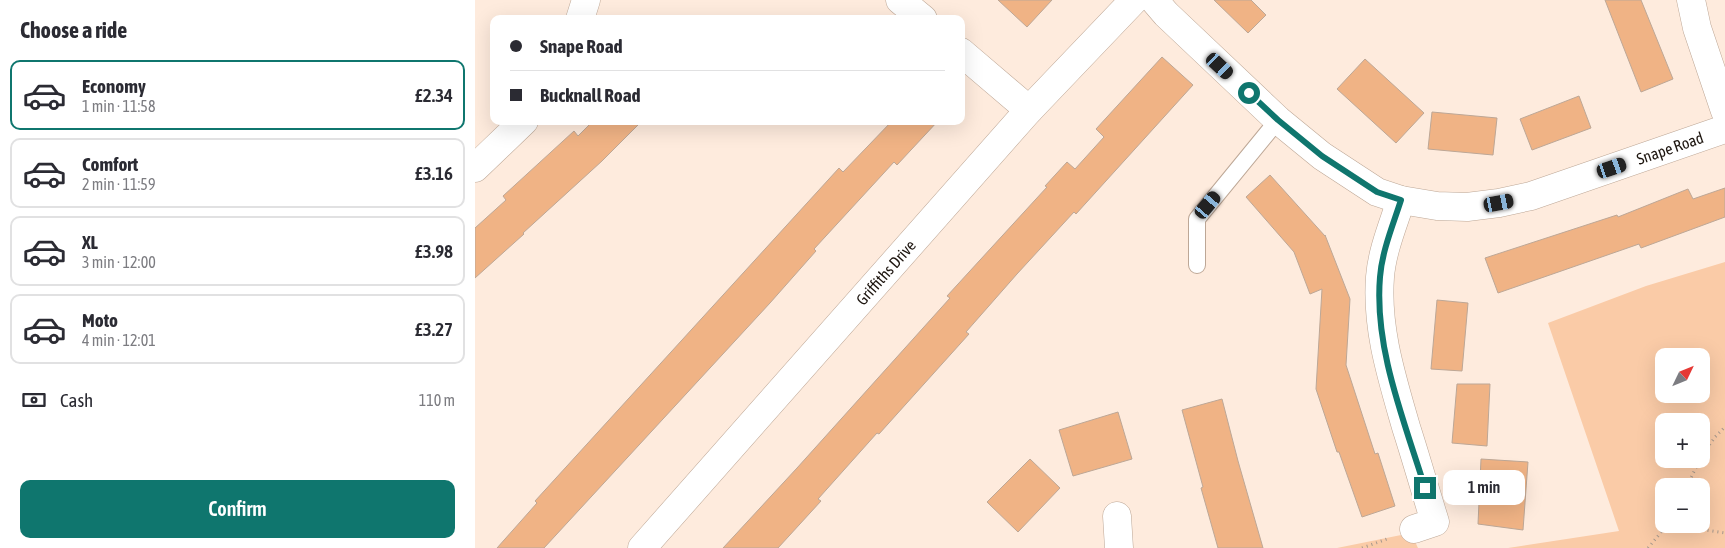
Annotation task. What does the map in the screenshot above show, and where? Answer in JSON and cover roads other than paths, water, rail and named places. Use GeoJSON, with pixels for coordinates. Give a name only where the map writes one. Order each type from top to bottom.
{"type":"FeatureCollection","features":[{"type":"Feature","properties":{"kind":"street"},"geometry":{"type":"LineString","coordinates":[[581,15],[586,0]]}},
{"type":"Feature","properties":{"kind":"street"},"geometry":{"type":"LineString","coordinates":[[900,0],[918,15]]}},
{"type":"Feature","properties":{"kind":"street","name":"Griffiths Drive"},"geometry":{"type":"LineString","coordinates":[[642,548],[1029,110],[1134,0]]}},
{"type":"Feature","properties":{"kind":"street","name":"Snape Road"},"geometry":{"type":"LineString","coordinates":[[1154,0],[1166,14],[1278,120],[1322,156],[1377,192],[1401,200],[1437,206],[1467,207],[1531,196],[1725,129]]}},
{"type":"Feature","properties":{"kind":"street"},"geometry":{"type":"LineString","coordinates":[[1691,0],[1697,28],[1725,111]]}},
{"type":"Feature","properties":{"kind":"street"},"geometry":{"type":"LineString","coordinates":[[965,55],[1029,110]]}},
{"type":"Feature","properties":{"kind":"street"},"geometry":{"type":"LineString","coordinates":[[475,168],[521,125]]}},
{"type":"Feature","properties":{"kind":"street"},"geometry":{"type":"LineString","coordinates":[[1401,200],[1386,246],[1380,276],[1380,306],[1384,343],[1393,385],[1435,522],[1414,529]]}},
{"type":"Feature","properties":{"kind":"street"},"geometry":{"type":"LineString","coordinates":[[1117,516],[1119,548]]}},
{"type":"Feature","properties":{"kind":"lane"},"geometry":{"type":"LineString","coordinates":[[1197,266],[1197,219],[1278,120]]}}]}
